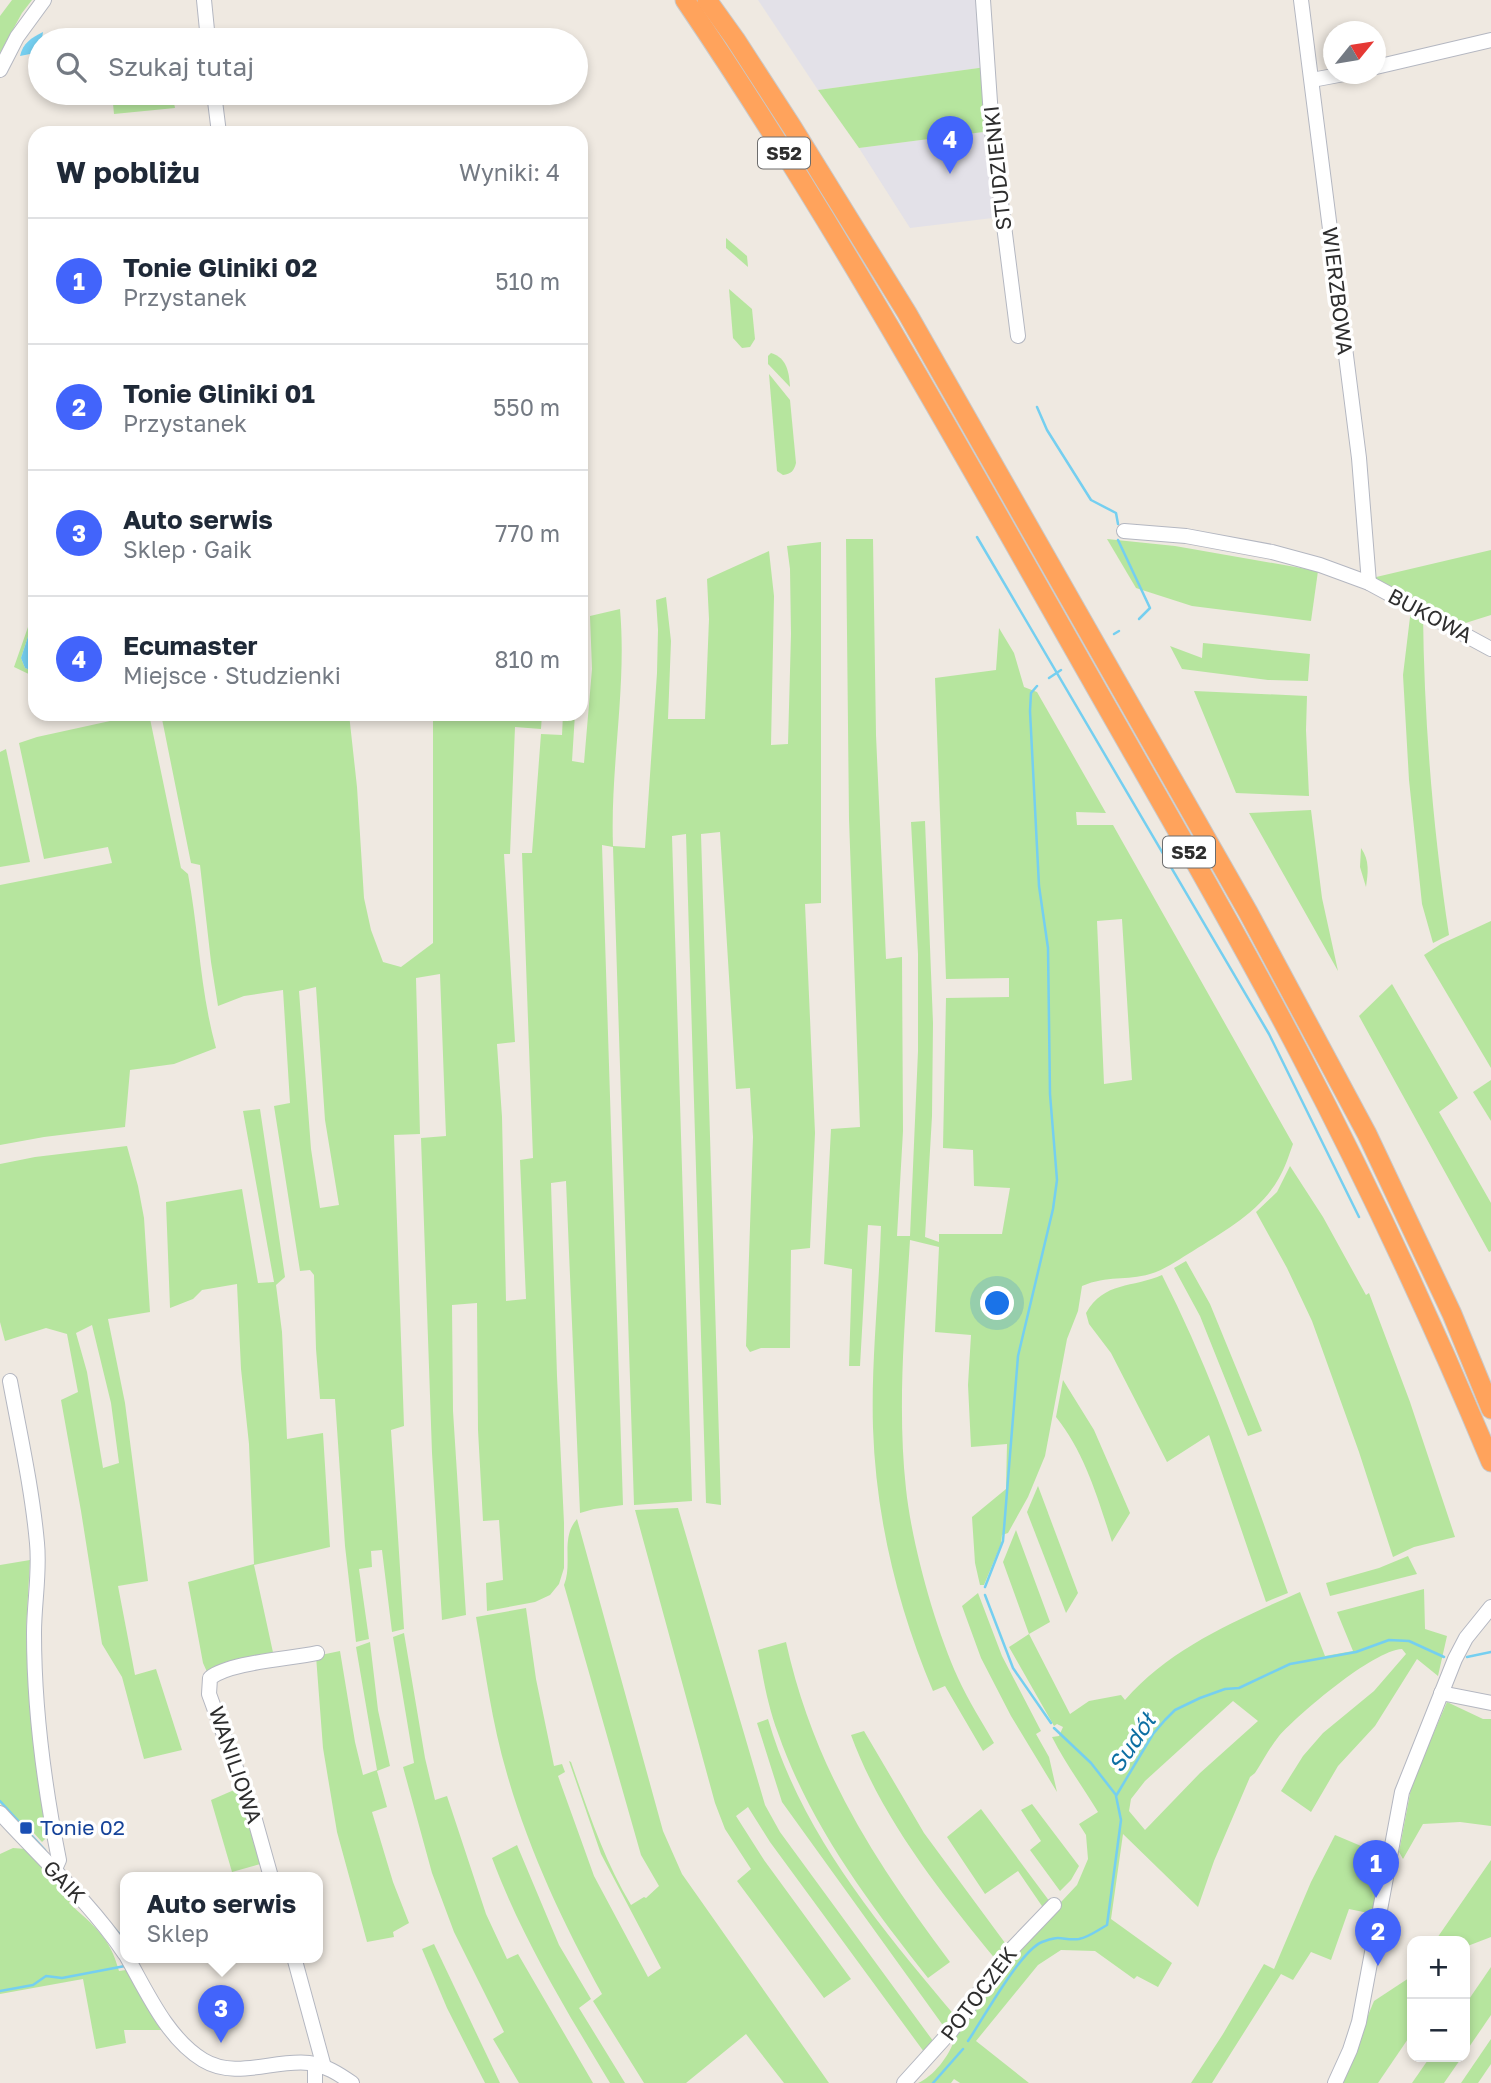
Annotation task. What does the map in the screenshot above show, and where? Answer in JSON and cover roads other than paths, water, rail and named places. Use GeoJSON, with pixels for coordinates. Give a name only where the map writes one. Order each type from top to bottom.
{"type":"FeatureCollection","features":[{"type":"Feature","properties":{"kind":"highway"},"geometry":{"type":"LineString","coordinates":[[678,0],[716,46]]}},
{"type":"Feature","properties":{"kind":"highway","name":"S52"},"geometry":{"type":"LineString","coordinates":[[685,0],[822,214],[921,379],[1245,951],[1377,1207],[1491,1462]]}},
{"type":"Feature","properties":{"kind":"highway","name":"S52"},"geometry":{"type":"LineString","coordinates":[[707,0],[736,39],[907,313],[1248,912],[1367,1134],[1452,1314],[1491,1409]]}},
{"type":"Feature","properties":{"kind":"highway"},"geometry":{"type":"LineString","coordinates":[[717,0],[736,39]]}},
{"type":"Feature","properties":{"kind":"street"},"geometry":{"type":"LineString","coordinates":[[0,70],[17,37],[44,0]]}},
{"type":"Feature","properties":{"kind":"street"},"geometry":{"type":"LineString","coordinates":[[204,0],[207,28]]}},
{"type":"Feature","properties":{"kind":"street","name":"STUDZIENKI"},"geometry":{"type":"LineString","coordinates":[[983,0],[992,131],[1018,336]]}},
{"type":"Feature","properties":{"kind":"street","name":"WIERZBOWA"},"geometry":{"type":"LineString","coordinates":[[1301,0],[1359,458],[1369,583]]}},
{"type":"Feature","properties":{"kind":"street"},"geometry":{"type":"LineString","coordinates":[[1386,64],[1491,40]]}},
{"type":"Feature","properties":{"kind":"street"},"geometry":{"type":"LineString","coordinates":[[1312,80],[1323,78]]}},
{"type":"Feature","properties":{"kind":"street"},"geometry":{"type":"LineString","coordinates":[[216,105],[218,126]]}},
{"type":"Feature","properties":{"kind":"street","name":"BUKOWA"},"geometry":{"type":"LineString","coordinates":[[1124,531],[1186,536],[1272,552],[1320,565],[1369,583],[1491,649]]}},
{"type":"Feature","properties":{"kind":"street"},"geometry":{"type":"LineString","coordinates":[[10,1381],[38,1546],[34,1631],[36,1704],[44,1777],[59,1860],[54,1871]]}},
{"type":"Feature","properties":{"kind":"street"},"geometry":{"type":"LineString","coordinates":[[1335,2083],[1359,2022],[1402,1792],[1441,1693],[1466,1639],[1491,1607]]}},
{"type":"Feature","properties":{"kind":"street","name":"WANILIOWA"},"geometry":{"type":"LineString","coordinates":[[269,1872],[246,1794],[209,1694],[210,1678],[253,1663],[317,1653]]}},
{"type":"Feature","properties":{"kind":"street"},"geometry":{"type":"LineString","coordinates":[[1441,1693],[1491,1703]]}},
{"type":"Feature","properties":{"kind":"street","name":"GAIK"},"geometry":{"type":"LineString","coordinates":[[0,1813],[110,1931],[120,1946]]}},
{"type":"Feature","properties":{"kind":"street","name":"POTOCZEK"},"geometry":{"type":"LineString","coordinates":[[904,2083],[951,2031],[1008,1953],[1054,1905]]}},
{"type":"Feature","properties":{"kind":"street","name":"GAIK"},"geometry":{"type":"LineString","coordinates":[[131,1963],[172,2030],[202,2060],[230,2068],[302,2063],[320,2066],[352,2083]]}},
{"type":"Feature","properties":{"kind":"street"},"geometry":{"type":"LineString","coordinates":[[295,1963],[320,2066],[315,2083]]}},
{"type":"Feature","properties":{"kind":"water"},"geometry":{"type":"Polygon","coordinates":[[[28,41],[28,54],[20,56],[28,41]]]}},
{"type":"Feature","properties":{"kind":"water"},"geometry":{"type":"Polygon","coordinates":[[[28,636],[28,669],[21,658],[28,636]]]}},
{"type":"Feature","properties":{"kind":"waterway"},"geometry":{"type":"LineString","coordinates":[[1037,407],[1047,430],[1091,500],[1116,513],[1118,524]]}},
{"type":"Feature","properties":{"kind":"waterway"},"geometry":{"type":"LineString","coordinates":[[977,537],[1269,1034],[1359,1217]]}},
{"type":"Feature","properties":{"kind":"waterway"},"geometry":{"type":"LineString","coordinates":[[1118,540],[1150,608],[1139,619]]}},
{"type":"Feature","properties":{"kind":"waterway"},"geometry":{"type":"LineString","coordinates":[[1114,634],[1119,631]]}},
{"type":"Feature","properties":{"kind":"waterway"},"geometry":{"type":"LineString","coordinates":[[1049,678],[1061,670]]}},
{"type":"Feature","properties":{"kind":"waterway"},"geometry":{"type":"LineString","coordinates":[[985,1587],[1003,1541],[1018,1356],[1053,1209],[1057,1180],[1050,1094],[1048,948],[1039,886],[1030,711],[1031,693],[1037,686]]}},
{"type":"Feature","properties":{"kind":"waterway"},"geometry":{"type":"LineString","coordinates":[[985,1595],[1013,1668],[1051,1723]]}},
{"type":"Feature","properties":{"kind":"waterway","name":"Sudół"},"geometry":{"type":"LineString","coordinates":[[968,2041],[1013,1971],[1033,1948],[1054,1938],[1083,1938],[1107,1925],[1121,1820],[1116,1796],[1153,1734],[1175,1710],[1225,1689],[1239,1688],[1290,1664],[1356,1652],[1389,1640],[1409,1641],[1444,1657]]}},
{"type":"Feature","properties":{"kind":"waterway","name":"Sudół"},"geometry":{"type":"LineString","coordinates":[[1467,1657],[1491,1652]]}},
{"type":"Feature","properties":{"kind":"waterway"},"geometry":{"type":"LineString","coordinates":[[1054,1728],[1091,1763],[1116,1795]]}},
{"type":"Feature","properties":{"kind":"waterway"},"geometry":{"type":"LineString","coordinates":[[0,1801],[45,1850]]}},
{"type":"Feature","properties":{"kind":"waterway"},"geometry":{"type":"LineString","coordinates":[[114,1928],[120,1935]]}},
{"type":"Feature","properties":{"kind":"waterway"},"geometry":{"type":"LineString","coordinates":[[0,1991],[33,1985],[46,1976],[62,1978],[125,1966]]}},
{"type":"Feature","properties":{"kind":"waterway","name":"Sudół"},"geometry":{"type":"LineString","coordinates":[[933,2083],[963,2049]]}},
{"type":"Feature","properties":{"kind":"place","name":"Ecumaster"},"geometry":{"type":"Point","coordinates":[950,174]}},
{"type":"Feature","properties":{"kind":"place","name":"Tonie 02"},"geometry":{"type":"Point","coordinates":[26,1828]}},
{"type":"Feature","properties":{"kind":"place","name":"Tonie Gliniki 02"},"geometry":{"type":"Point","coordinates":[1376,1898]}},
{"type":"Feature","properties":{"kind":"place","name":"Tonie Gliniki 01"},"geometry":{"type":"Point","coordinates":[1378,1966]}},
{"type":"Feature","properties":{"kind":"place","name":"Auto serwis"},"geometry":{"type":"Point","coordinates":[221,2043]}}]}
